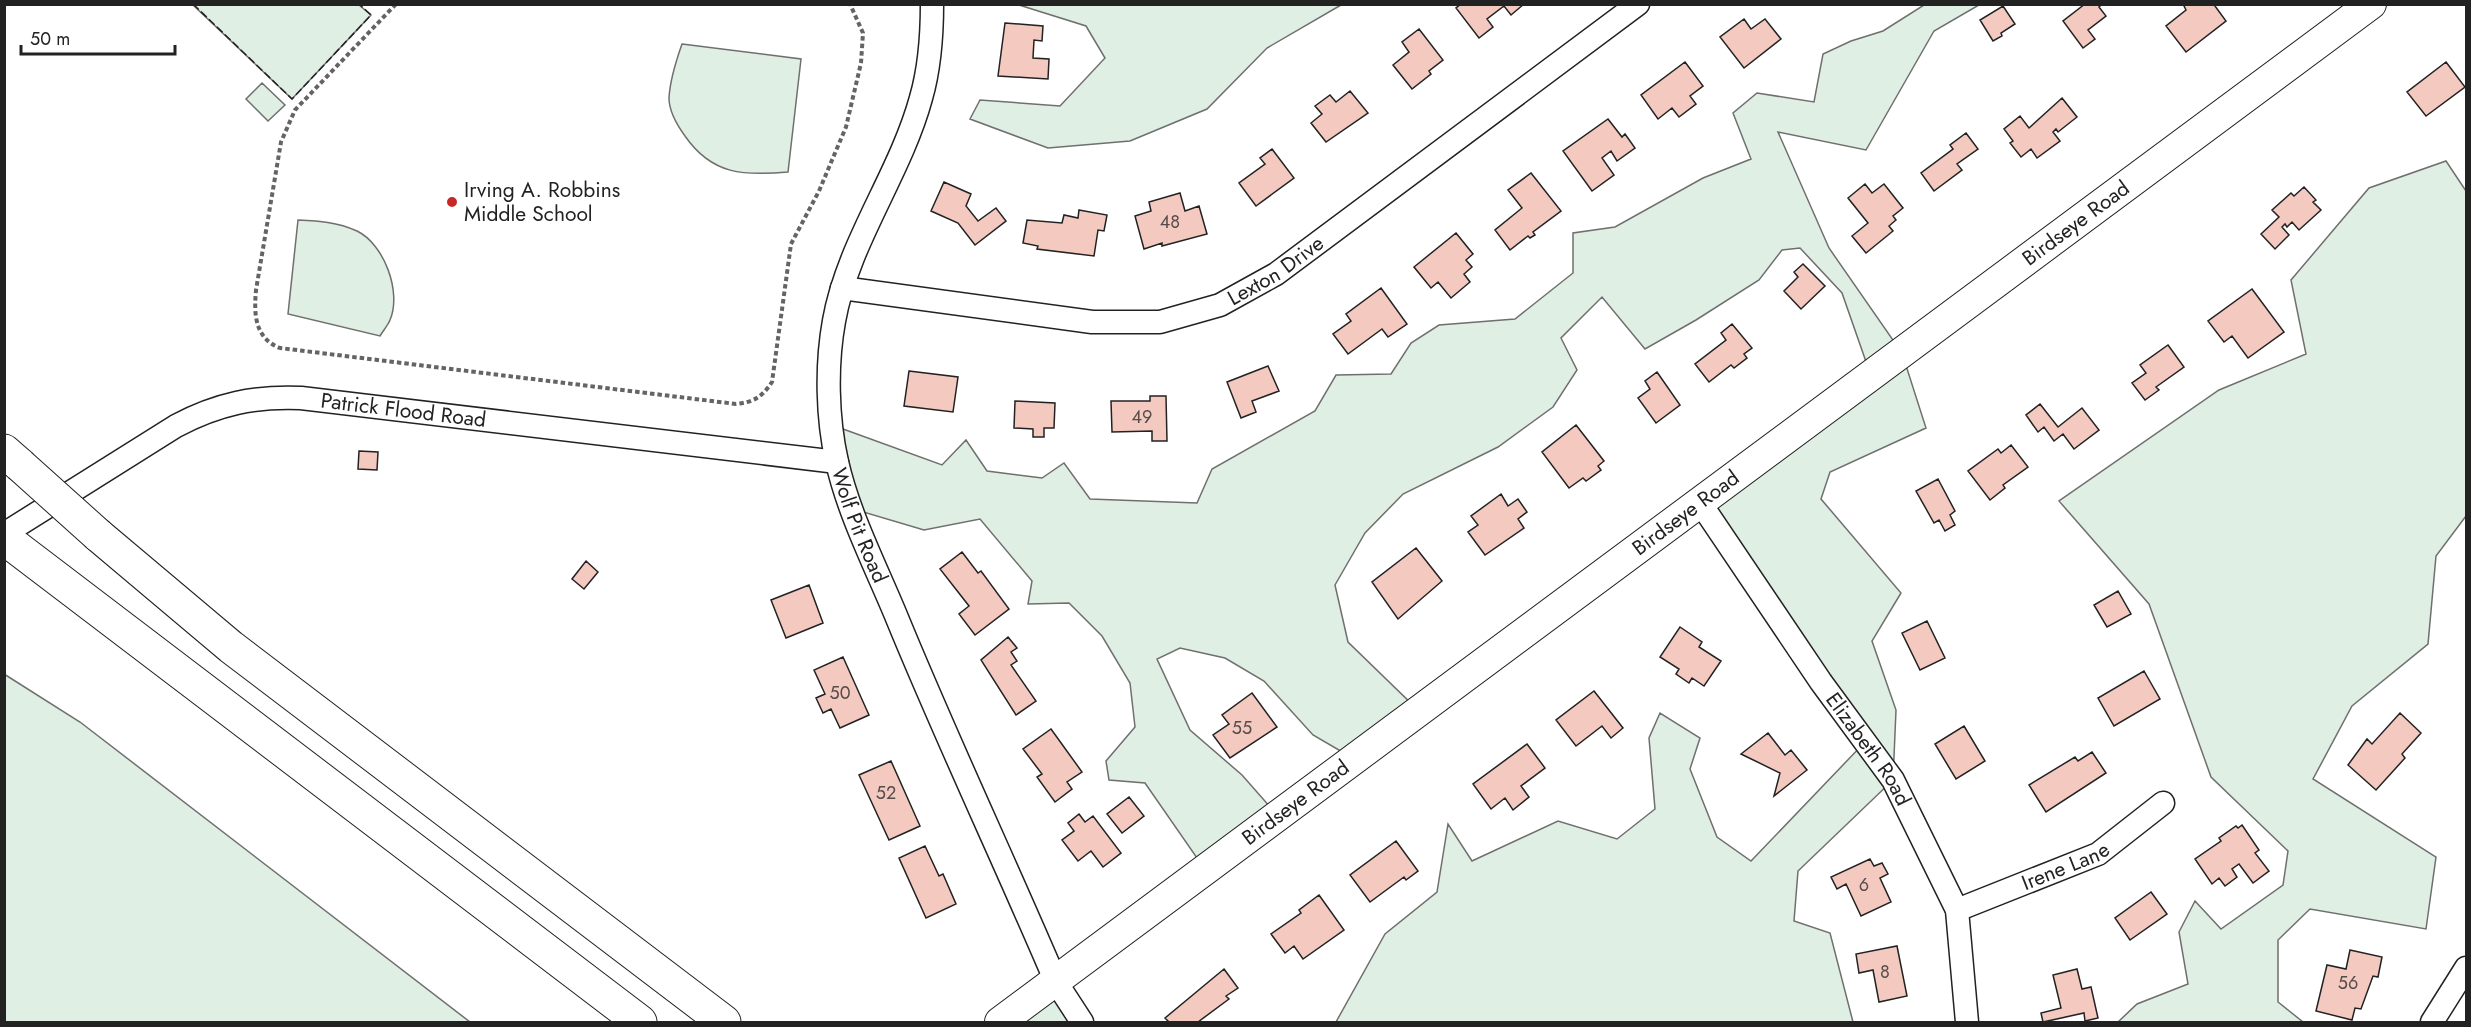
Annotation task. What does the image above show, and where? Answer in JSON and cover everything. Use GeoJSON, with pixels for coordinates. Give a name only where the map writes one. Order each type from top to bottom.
{"type":"FeatureCollection","features":[{"type":"Feature","properties":{"kind":"highway"},"geometry":{"type":"LineString","coordinates":[[12,458],[98,535],[231,647],[724,1023]]}},
{"type":"Feature","properties":{"kind":"highway"},"geometry":{"type":"LineString","coordinates":[[4,536],[43,569],[640,1023]]}},
{"type":"Feature","properties":{"kind":"main road","name":"Birdseye Road"},"geometry":{"type":"LineString","coordinates":[[1000,1023],[2371,4]]}},
{"type":"Feature","properties":{"kind":"street","name":"Wolf Pit Road"},"geometry":{"type":"LineString","coordinates":[[932,4],[930,50],[921,98],[896,165],[842,288],[830,353],[830,389],[837,462],[868,548],[919,672],[1056,982],[1082,1023]]}},
{"type":"Feature","properties":{"kind":"street","name":"Lexton Drive"},"geometry":{"type":"LineString","coordinates":[[842,288],[1092,322],[1160,322],[1220,305],[1276,274],[1638,4]]}},
{"type":"Feature","properties":{"kind":"street","name":"Patrick Flood Road"},"geometry":{"type":"LineString","coordinates":[[4,536],[199,413],[248,399],[301,398],[837,462]]}},
{"type":"Feature","properties":{"kind":"street","name":"Elizabeth Road"},"geometry":{"type":"LineString","coordinates":[[1701,504],[1821,682],[1893,780],[1957,910],[1967,1023]]}},
{"type":"Feature","properties":{"kind":"street","name":"Irene Lane"},"geometry":{"type":"LineString","coordinates":[[1957,910],[2098,854],[2163,803]]}},
{"type":"Feature","properties":{"kind":"street"},"geometry":{"type":"LineString","coordinates":[[2432,1023],[2466,968]]}},
{"type":"Feature","properties":{"kind":"path"},"geometry":{"type":"LineString","coordinates":[[396,4],[295,110],[286,125],[281,142],[256,290],[254,314],[262,335],[271,345],[280,348],[736,404],[751,402],[763,395],[772,382],[791,244],[819,191],[846,126],[861,63],[863,33],[850,4]]}},
{"type":"Feature","properties":{"kind":"green space"},"geometry":{"type":"Polygon","coordinates":[[[1341,4],[1267,48],[1207,109],[1130,141],[1048,148],[970,119],[980,100],[1060,106],[1105,58],[1086,26],[1019,5],[1341,4]]]}},
{"type":"Feature","properties":{"kind":"green space"},"geometry":{"type":"Polygon","coordinates":[[[193,5],[359,5],[371,15],[292,99],[193,5]]]}},
{"type":"Feature","properties":{"kind":"green space"},"geometry":{"type":"Polygon","coordinates":[[[1924,5],[1979,5],[1934,31],[1866,150],[1778,132],[1829,248],[1902,353],[1926,428],[1830,472],[1821,499],[1901,593],[1872,641],[1896,710],[1893,780],[1798,871],[1794,921],[1830,933],[1853,1022],[1336,1022],[1385,934],[1437,892],[1448,824],[1472,861],[1558,821],[1617,839],[1655,809],[1649,738],[1660,713],[1700,738],[1690,769],[1717,837],[1751,861],[1865,742],[1701,504],[1871,376],[1842,293],[1800,248],[1782,250],[1759,280],[1645,349],[1602,297],[1561,338],[1577,370],[1553,407],[1498,447],[1403,494],[1365,533],[1335,585],[1348,642],[1420,712],[1356,760],[1313,735],[1264,681],[1225,658],[1180,648],[1157,659],[1190,730],[1242,775],[1279,817],[1206,871],[1145,783],[1109,780],[1106,761],[1135,727],[1130,683],[1102,636],[1069,603],[1028,604],[1032,581],[980,519],[924,530],[853,509],[832,425],[942,465],[966,440],[987,471],[1042,478],[1064,463],[1090,499],[1197,503],[1212,469],[1315,411],[1336,375],[1391,374],[1411,343],[1439,325],[1515,319],[1573,273],[1573,233],[1615,227],[1703,178],[1751,159],[1733,113],[1757,93],[1814,102],[1823,54],[1851,41],[1883,31],[1924,5]]]}},
{"type":"Feature","properties":{"kind":"green space"},"geometry":{"type":"Polygon","coordinates":[[[682,44],[801,59],[788,172],[757,174],[730,170],[706,159],[695,149],[676,123],[669,103],[672,77],[682,44]]]}},
{"type":"Feature","properties":{"kind":"green space"},"geometry":{"type":"Polygon","coordinates":[[[262,83],[285,105],[268,121],[246,99],[262,83]]]}},
{"type":"Feature","properties":{"kind":"green space"},"geometry":{"type":"Polygon","coordinates":[[[2446,161],[2466,191],[2466,516],[2436,556],[2428,644],[2352,706],[2313,779],[2436,857],[2426,929],[2310,909],[2278,940],[2278,1002],[2303,1022],[2118,1022],[2137,1004],[2188,984],[2179,932],[2195,901],[2221,929],[2283,885],[2288,851],[2211,777],[2149,604],[2059,501],[2219,390],[2306,354],[2291,280],[2369,188],[2446,161]]]}},
{"type":"Feature","properties":{"kind":"green space"},"geometry":{"type":"Polygon","coordinates":[[[298,220],[328,222],[350,228],[367,237],[375,246],[388,270],[394,296],[390,320],[380,336],[288,314],[298,220]]]}},
{"type":"Feature","properties":{"kind":"green space"},"geometry":{"type":"Polygon","coordinates":[[[4,674],[80,722],[470,1022],[5,1022],[4,674]]]}},
{"type":"Feature","properties":{"kind":"green space"},"geometry":{"type":"Polygon","coordinates":[[[1056,982],[1082,1022],[1000,1022],[1056,982]]]}},
{"type":"Feature","properties":{"kind":"building"},"geometry":{"type":"Polygon","coordinates":[[[1461,4],[1524,4],[1511,15],[1504,6],[1487,19],[1493,27],[1479,38],[1456,8],[1461,4]]]}},
{"type":"Feature","properties":{"kind":"building"},"geometry":{"type":"Polygon","coordinates":[[[2085,4],[2102,4],[2099,7],[2106,16],[2088,30],[2095,39],[2083,48],[2063,21],[2085,4]]]}},
{"type":"Feature","properties":{"kind":"building"},"geometry":{"type":"Polygon","coordinates":[[[2183,4],[2217,4],[2215,6],[2226,21],[2186,52],[2166,26],[2186,10],[2183,4]]]}},
{"type":"Feature","properties":{"kind":"building"},"geometry":{"type":"Polygon","coordinates":[[[2003,6],[2015,24],[1993,41],[1980,20],[2003,6]]]}},
{"type":"Feature","properties":{"kind":"building"},"geometry":{"type":"Polygon","coordinates":[[[1744,19],[1751,29],[1765,19],[1781,39],[1744,68],[1720,37],[1744,19]]]}},
{"type":"Feature","properties":{"kind":"building"},"geometry":{"type":"Polygon","coordinates":[[[1005,23],[1043,26],[1042,41],[1034,40],[1033,58],[1049,59],[1048,79],[998,76],[1005,23]]]}},
{"type":"Feature","properties":{"kind":"building"},"geometry":{"type":"Polygon","coordinates":[[[1419,29],[1443,60],[1429,71],[1431,74],[1412,89],[1393,65],[1409,52],[1402,42],[1419,29]]]}},
{"type":"Feature","properties":{"kind":"building"},"geometry":{"type":"Polygon","coordinates":[[[1685,62],[1703,86],[1690,96],[1696,104],[1679,117],[1672,108],[1658,119],[1641,95],[1685,62]]]}},
{"type":"Feature","properties":{"kind":"building"},"geometry":{"type":"Polygon","coordinates":[[[2446,62],[2465,87],[2426,116],[2407,92],[2446,62]]]}},
{"type":"Feature","properties":{"kind":"building"},"geometry":{"type":"Polygon","coordinates":[[[1350,91],[1368,113],[1326,142],[1311,123],[1322,114],[1315,106],[1330,95],[1336,102],[1350,91]]]}},
{"type":"Feature","properties":{"kind":"building"},"geometry":{"type":"Polygon","coordinates":[[[2062,98],[2077,117],[2058,132],[2056,129],[2053,132],[2060,141],[2037,158],[2031,149],[2021,157],[2010,143],[2013,141],[2004,129],[2020,116],[2029,128],[2062,98]]]}},
{"type":"Feature","properties":{"kind":"building"},"geometry":{"type":"Polygon","coordinates":[[[1608,119],[1622,137],[1625,134],[1635,148],[1617,161],[1611,151],[1602,158],[1614,175],[1592,191],[1563,151],[1608,119]]]}},
{"type":"Feature","properties":{"kind":"building"},"geometry":{"type":"Polygon","coordinates":[[[1966,133],[1978,149],[1957,164],[1962,170],[1934,191],[1921,173],[1953,149],[1950,145],[1966,133]]]}},
{"type":"Feature","properties":{"kind":"building"},"geometry":{"type":"Polygon","coordinates":[[[1272,149],[1294,178],[1256,206],[1239,183],[1265,164],[1260,158],[1272,149]]]}},
{"type":"Feature","properties":{"kind":"building"},"geometry":{"type":"Polygon","coordinates":[[[1531,173],[1561,211],[1533,232],[1535,235],[1530,238],[1528,236],[1510,250],[1495,230],[1522,208],[1508,190],[1531,173]]]}},
{"type":"Feature","properties":{"kind":"building"},"geometry":{"type":"Polygon","coordinates":[[[944,182],[971,194],[966,206],[978,221],[996,208],[1006,221],[975,245],[958,223],[931,211],[944,182]]]}},
{"type":"Feature","properties":{"kind":"building"},"geometry":{"type":"Polygon","coordinates":[[[1865,184],[1872,193],[1884,184],[1903,208],[1893,216],[1896,220],[1889,226],[1893,231],[1866,253],[1852,236],[1868,223],[1848,198],[1865,184]]]}},
{"type":"Feature","properties":{"kind":"building"},"geometry":{"type":"Polygon","coordinates":[[[2304,187],[2316,200],[2313,202],[2321,210],[2299,230],[2292,222],[2287,227],[2285,224],[2282,227],[2289,235],[2275,249],[2261,234],[2279,217],[2272,210],[2291,193],[2294,196],[2304,187]]]}},
{"type":"Feature","properties":{"kind":"building"},"geometry":{"type":"Polygon","coordinates":[[[1180,193],[1185,211],[1199,206],[1207,234],[1144,249],[1135,216],[1151,211],[1149,202],[1180,193]]]}},
{"type":"Feature","properties":{"kind":"building"},"geometry":{"type":"Polygon","coordinates":[[[1079,210],[1107,215],[1104,231],[1098,230],[1094,256],[1037,249],[1038,246],[1023,243],[1027,220],[1062,223],[1064,215],[1078,218],[1079,210]]]}},
{"type":"Feature","properties":{"kind":"building"},"geometry":{"type":"Polygon","coordinates":[[[1456,233],[1473,254],[1466,260],[1472,267],[1464,274],[1470,282],[1451,298],[1438,282],[1431,288],[1414,267],[1456,233]]]}},
{"type":"Feature","properties":{"kind":"building"},"geometry":{"type":"Polygon","coordinates":[[[1803,264],[1825,286],[1801,309],[1784,291],[1798,277],[1794,272],[1803,264]]]}},
{"type":"Feature","properties":{"kind":"building"},"geometry":{"type":"Polygon","coordinates":[[[1381,288],[1407,324],[1388,337],[1382,329],[1348,354],[1333,334],[1351,321],[1346,314],[1381,288]]]}},
{"type":"Feature","properties":{"kind":"building"},"geometry":{"type":"Polygon","coordinates":[[[2252,289],[2284,332],[2248,358],[2232,336],[2224,342],[2208,321],[2252,289]]]}},
{"type":"Feature","properties":{"kind":"building"},"geometry":{"type":"Polygon","coordinates":[[[1732,324],[1752,348],[1744,354],[1747,358],[1734,368],[1731,365],[1709,382],[1695,364],[1726,340],[1721,333],[1732,324]]]}},
{"type":"Feature","properties":{"kind":"building"},"geometry":{"type":"Polygon","coordinates":[[[2168,345],[2184,367],[2156,387],[2159,390],[2145,400],[2132,383],[2146,373],[2140,365],[2168,345]]]}},
{"type":"Feature","properties":{"kind":"building"},"geometry":{"type":"Polygon","coordinates":[[[1268,366],[1279,391],[1252,401],[1256,412],[1241,418],[1227,382],[1268,366]]]}},
{"type":"Feature","properties":{"kind":"building"},"geometry":{"type":"Polygon","coordinates":[[[909,371],[958,377],[953,412],[904,406],[909,371]]]}},
{"type":"Feature","properties":{"kind":"building"},"geometry":{"type":"Polygon","coordinates":[[[1657,372],[1680,405],[1656,423],[1638,398],[1650,389],[1645,381],[1657,372]]]}},
{"type":"Feature","properties":{"kind":"building"},"geometry":{"type":"Polygon","coordinates":[[[1150,396],[1166,396],[1167,441],[1152,441],[1152,431],[1112,432],[1111,401],[1150,401],[1150,396]]]}},
{"type":"Feature","properties":{"kind":"building"},"geometry":{"type":"Polygon","coordinates":[[[1015,401],[1055,403],[1054,428],[1044,428],[1044,437],[1033,437],[1033,429],[1014,428],[1015,401]]]}},
{"type":"Feature","properties":{"kind":"building"},"geometry":{"type":"Polygon","coordinates":[[[2040,404],[2058,427],[2082,408],[2099,430],[2074,449],[2063,434],[2054,441],[2044,427],[2038,432],[2026,415],[2040,404]]]}},
{"type":"Feature","properties":{"kind":"building"},"geometry":{"type":"Polygon","coordinates":[[[1576,425],[1604,461],[1598,466],[1601,470],[1586,481],[1583,478],[1569,488],[1542,452],[1576,425]]]}},
{"type":"Feature","properties":{"kind":"building"},"geometry":{"type":"Polygon","coordinates":[[[2011,445],[2028,467],[2003,485],[2005,488],[1990,500],[1968,471],[1998,449],[2001,453],[2011,445]]]}},
{"type":"Feature","properties":{"kind":"building"},"geometry":{"type":"Polygon","coordinates":[[[359,451],[378,452],[377,470],[358,469],[359,451]]]}},
{"type":"Feature","properties":{"kind":"building"},"geometry":{"type":"Polygon","coordinates":[[[1938,479],[1955,511],[1950,515],[1955,525],[1945,531],[1939,520],[1934,523],[1916,491],[1938,479]]]}},
{"type":"Feature","properties":{"kind":"building"},"geometry":{"type":"Polygon","coordinates":[[[1501,494],[1508,506],[1518,499],[1527,512],[1518,519],[1524,528],[1485,555],[1468,532],[1478,525],[1471,516],[1501,494]]]}},
{"type":"Feature","properties":{"kind":"building"},"geometry":{"type":"Polygon","coordinates":[[[1416,548],[1442,581],[1398,619],[1372,582],[1416,548]]]}},
{"type":"Feature","properties":{"kind":"building"},"geometry":{"type":"Polygon","coordinates":[[[962,552],[978,573],[981,571],[1009,609],[975,635],[959,614],[969,606],[940,569],[962,552]]]}},
{"type":"Feature","properties":{"kind":"building"},"geometry":{"type":"Polygon","coordinates":[[[586,561],[598,572],[584,589],[572,579],[586,561]]]}},
{"type":"Feature","properties":{"kind":"building"},"geometry":{"type":"Polygon","coordinates":[[[809,585],[823,623],[786,638],[771,600],[809,585]]]}},
{"type":"Feature","properties":{"kind":"building"},"geometry":{"type":"Polygon","coordinates":[[[2118,591],[2131,614],[2107,627],[2094,605],[2118,591]]]}},
{"type":"Feature","properties":{"kind":"building"},"geometry":{"type":"Polygon","coordinates":[[[1927,621],[1945,658],[1920,670],[1902,633],[1927,621]]]}},
{"type":"Feature","properties":{"kind":"building"},"geometry":{"type":"Polygon","coordinates":[[[1680,627],[1702,642],[1699,647],[1721,661],[1704,686],[1692,678],[1689,683],[1676,674],[1679,669],[1660,657],[1680,627]]]}},
{"type":"Feature","properties":{"kind":"building"},"geometry":{"type":"Polygon","coordinates":[[[1008,637],[1017,648],[1011,652],[1017,661],[1011,665],[1036,701],[1016,715],[981,660],[1008,637]]]}},
{"type":"Feature","properties":{"kind":"building"},"geometry":{"type":"Polygon","coordinates":[[[843,657],[869,715],[840,728],[831,709],[823,713],[816,698],[825,694],[814,670],[843,657]]]}},
{"type":"Feature","properties":{"kind":"building"},"geometry":{"type":"Polygon","coordinates":[[[2144,671],[2160,699],[2114,726],[2098,698],[2144,671]]]}},
{"type":"Feature","properties":{"kind":"building"},"geometry":{"type":"Polygon","coordinates":[[[1594,691],[1623,728],[1611,738],[1602,726],[1576,746],[1556,720],[1594,691]]]}},
{"type":"Feature","properties":{"kind":"building"},"geometry":{"type":"Polygon","coordinates":[[[1252,693],[1277,727],[1230,758],[1213,735],[1229,724],[1222,715],[1252,693]]]}},
{"type":"Feature","properties":{"kind":"building"},"geometry":{"type":"Polygon","coordinates":[[[2400,713],[2421,733],[2402,754],[2405,758],[2376,790],[2348,765],[2367,739],[2372,744],[2400,713]]]}},
{"type":"Feature","properties":{"kind":"building"},"geometry":{"type":"Polygon","coordinates":[[[1964,726],[1985,761],[1956,779],[1935,744],[1964,726]]]}},
{"type":"Feature","properties":{"kind":"building"},"geometry":{"type":"Polygon","coordinates":[[[1051,729],[1082,772],[1067,782],[1072,789],[1055,802],[1037,777],[1042,774],[1023,749],[1051,729]]]}},
{"type":"Feature","properties":{"kind":"building"},"geometry":{"type":"Polygon","coordinates":[[[1768,733],[1785,755],[1791,750],[1807,770],[1774,796],[1780,773],[1741,754],[1768,733]]]}},
{"type":"Feature","properties":{"kind":"building"},"geometry":{"type":"Polygon","coordinates":[[[1527,744],[1545,768],[1521,786],[1529,797],[1513,810],[1505,798],[1491,809],[1473,784],[1527,744]]]}},
{"type":"Feature","properties":{"kind":"building"},"geometry":{"type":"Polygon","coordinates":[[[2092,752],[2106,773],[2046,812],[2029,785],[2075,757],[2078,761],[2092,752]]]}},
{"type":"Feature","properties":{"kind":"building"},"geometry":{"type":"Polygon","coordinates":[[[891,761],[920,826],[889,840],[859,775],[891,761]]]}},
{"type":"Feature","properties":{"kind":"building"},"geometry":{"type":"Polygon","coordinates":[[[1129,797],[1144,816],[1122,833],[1107,814],[1129,797]]]}},
{"type":"Feature","properties":{"kind":"building"},"geometry":{"type":"Polygon","coordinates":[[[1079,814],[1085,822],[1093,816],[1121,853],[1103,867],[1091,851],[1078,861],[1062,840],[1074,831],[1068,823],[1079,814]]]}},
{"type":"Feature","properties":{"kind":"building"},"geometry":{"type":"Polygon","coordinates":[[[2242,825],[2259,850],[2255,853],[2269,871],[2253,883],[2239,864],[2232,869],[2237,877],[2225,886],[2219,878],[2212,884],[2195,859],[2221,841],[2219,838],[2236,826],[2238,828],[2242,825]]]}},
{"type":"Feature","properties":{"kind":"building"},"geometry":{"type":"Polygon","coordinates":[[[1396,841],[1418,871],[1406,880],[1404,877],[1370,902],[1350,875],[1396,841]]]}},
{"type":"Feature","properties":{"kind":"building"},"geometry":{"type":"Polygon","coordinates":[[[925,846],[939,876],[943,874],[956,904],[926,918],[899,858],[925,846]]]}},
{"type":"Feature","properties":{"kind":"building"},"geometry":{"type":"Polygon","coordinates":[[[1870,859],[1874,866],[1882,863],[1888,874],[1880,878],[1891,902],[1861,916],[1846,884],[1837,889],[1831,877],[1870,859]]]}},
{"type":"Feature","properties":{"kind":"building"},"geometry":{"type":"Polygon","coordinates":[[[2151,892],[2167,914],[2130,940],[2115,918],[2151,892]]]}},
{"type":"Feature","properties":{"kind":"building"},"geometry":{"type":"Polygon","coordinates":[[[1319,895],[1344,930],[1303,959],[1294,946],[1285,953],[1271,934],[1301,913],[1299,910],[1319,895]]]}},
{"type":"Feature","properties":{"kind":"building"},"geometry":{"type":"Polygon","coordinates":[[[1897,946],[1907,996],[1879,1002],[1873,970],[1859,973],[1856,954],[1897,946]]]}},
{"type":"Feature","properties":{"kind":"building"},"geometry":{"type":"Polygon","coordinates":[[[2350,950],[2382,957],[2378,977],[2373,976],[2361,1009],[2355,1008],[2352,1020],[2316,1011],[2327,965],[2346,969],[2350,950]]]}},
{"type":"Feature","properties":{"kind":"building"},"geometry":{"type":"Polygon","coordinates":[[[1224,969],[1238,988],[1226,996],[1229,999],[1198,1022],[1169,1022],[1165,1018],[1224,969]]]}},
{"type":"Feature","properties":{"kind":"building"},"geometry":{"type":"Polygon","coordinates":[[[2077,969],[2082,989],[2091,987],[2098,1018],[2085,1021],[2084,1013],[2043,1022],[2041,1013],[2061,1008],[2053,975],[2077,969]]]}},
{"type":"Feature","properties":{"kind":"fence"},"geometry":{"type":"LineString","coordinates":[[193,4],[292,99],[371,15],[359,4]]}},
{"type":"Feature","properties":{"kind":"place","name":"Irving A. Robbins Middle School"},"geometry":{"type":"Point","coordinates":[452,202]}}]}
